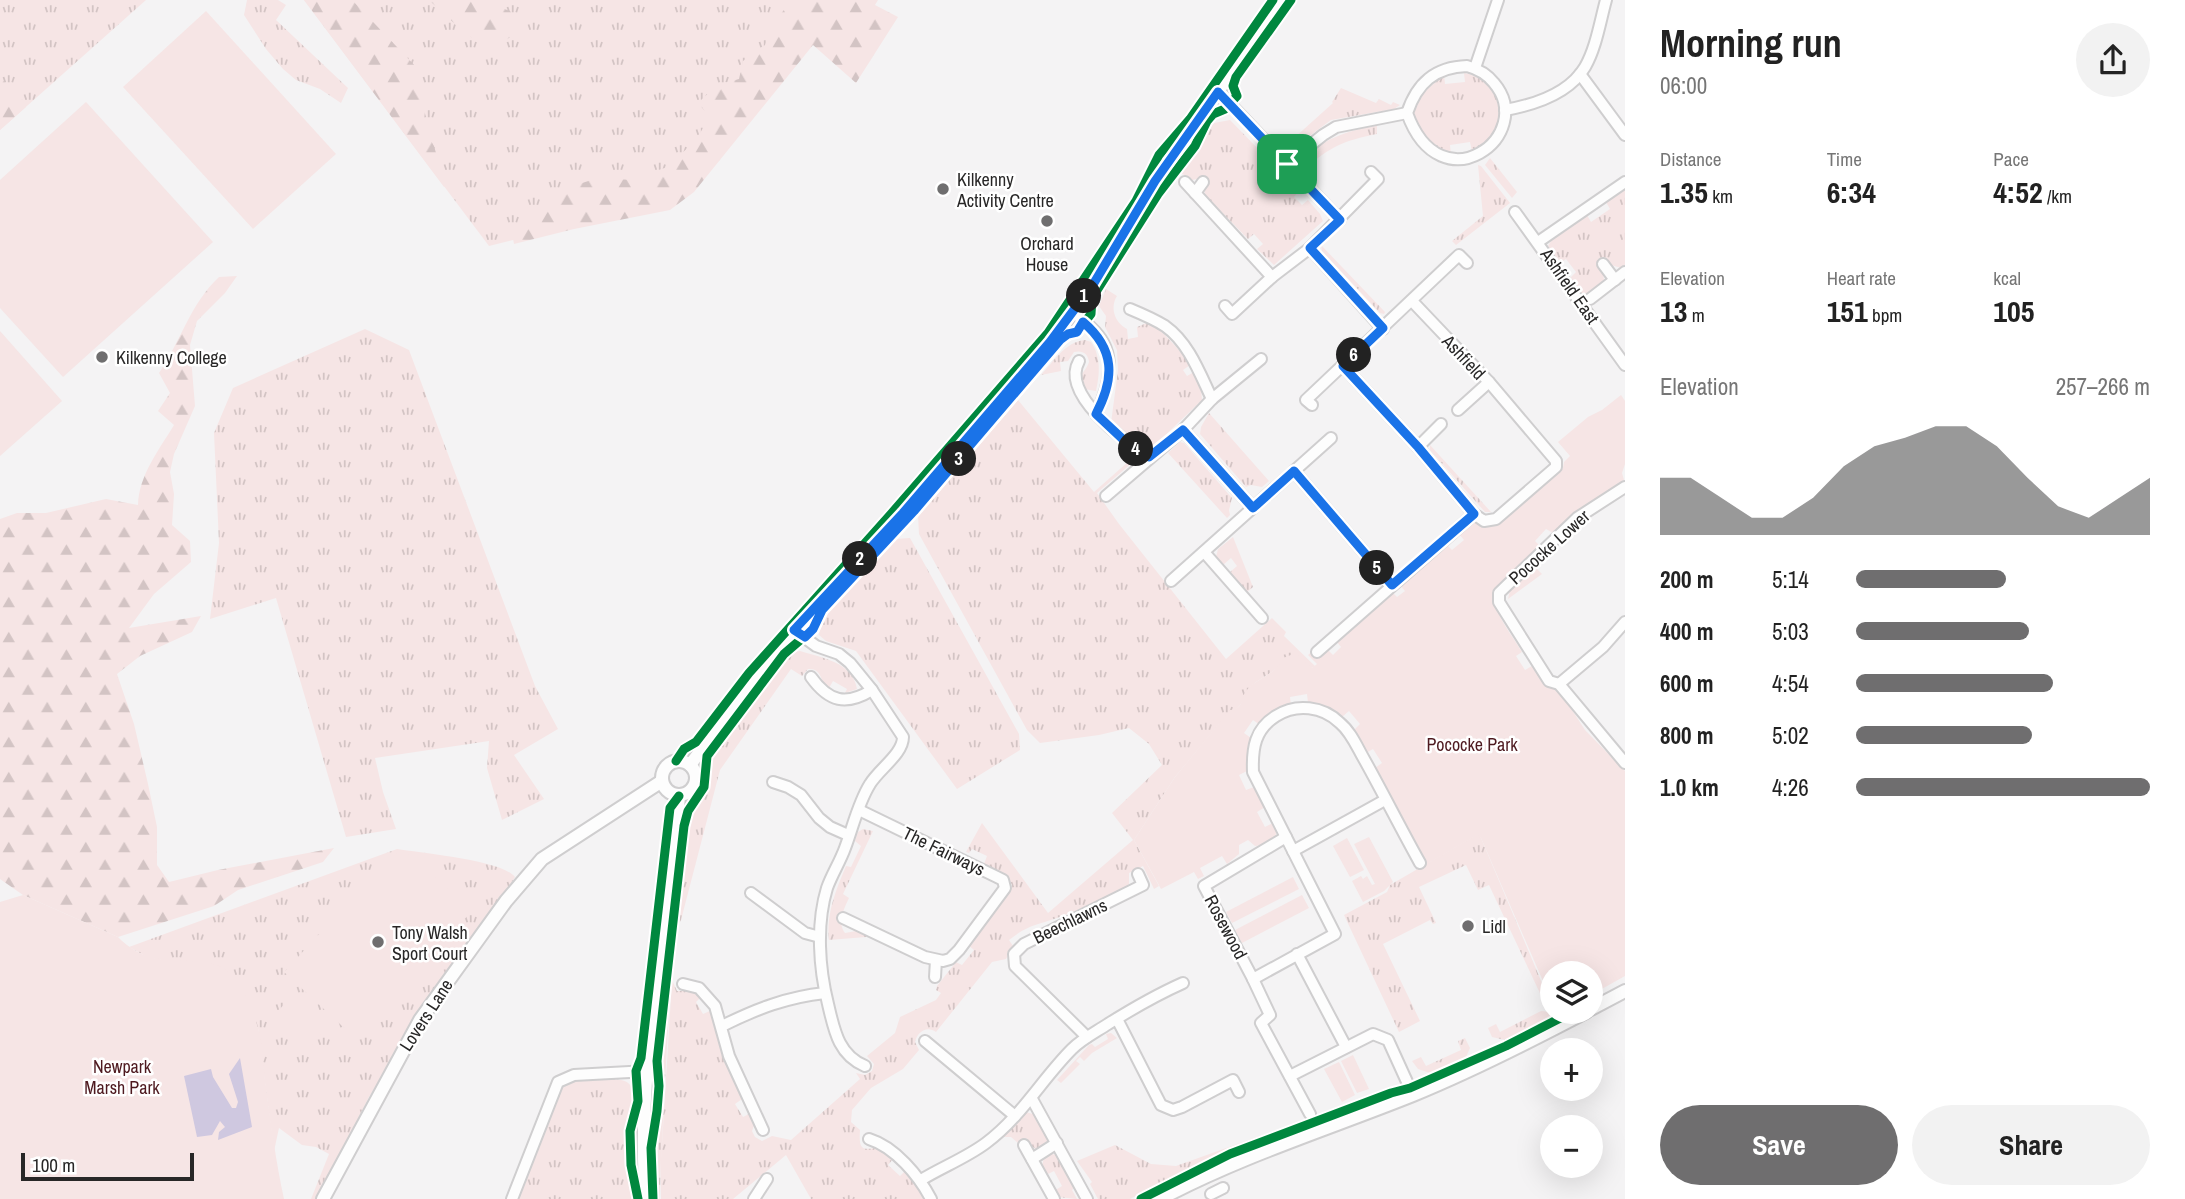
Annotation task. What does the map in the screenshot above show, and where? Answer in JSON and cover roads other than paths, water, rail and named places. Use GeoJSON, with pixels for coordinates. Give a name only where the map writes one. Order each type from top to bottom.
{"type":"FeatureCollection","features":[{"type":"Feature","properties":{"kind":"street"},"geometry":{"type":"LineString","coordinates":[[690,765],[794,630],[912,502],[1073,312],[1094,283],[1155,181],[1282,0]]}},
{"type":"Feature","properties":{"kind":"street"},"geometry":{"type":"LineString","coordinates":[[1475,68],[1498,0]]}},
{"type":"Feature","properties":{"kind":"street"},"geometry":{"type":"LineString","coordinates":[[1505,110],[1539,102],[1580,74],[1590,55],[1606,0]]}},
{"type":"Feature","properties":{"kind":"street"},"geometry":{"type":"LineString","coordinates":[[1456,66],[1475,68],[1483,72],[1498,88],[1505,103],[1501,129],[1487,148],[1470,157],[1452,159],[1441,157],[1424,146],[1406,113],[1416,90],[1427,78],[1456,66]]}},
{"type":"Feature","properties":{"kind":"street"},"geometry":{"type":"LineString","coordinates":[[1580,74],[1625,135]]}},
{"type":"Feature","properties":{"kind":"street"},"geometry":{"type":"LineString","coordinates":[[1218,92],[1340,220]]}},
{"type":"Feature","properties":{"kind":"street"},"geometry":{"type":"LineString","coordinates":[[1287,164],[1336,128],[1406,113]]}},
{"type":"Feature","properties":{"kind":"street"},"geometry":{"type":"LineString","coordinates":[[1225,306],[1232,314],[1272,277],[1310,248],[1378,179],[1371,172]]}},
{"type":"Feature","properties":{"kind":"street"},"geometry":{"type":"LineString","coordinates":[[1195,193],[1203,182]]}},
{"type":"Feature","properties":{"kind":"street","name":"Ashfield East"},"geometry":{"type":"LineString","coordinates":[[1538,242],[1625,182]]}},
{"type":"Feature","properties":{"kind":"street"},"geometry":{"type":"LineString","coordinates":[[1185,183],[1272,277]]}},
{"type":"Feature","properties":{"kind":"street","name":"Ashfield East"},"geometry":{"type":"LineString","coordinates":[[1515,212],[1625,365]]}},
{"type":"Feature","properties":{"kind":"street"},"geometry":{"type":"LineString","coordinates":[[1310,248],[1383,328]]}},
{"type":"Feature","properties":{"kind":"street"},"geometry":{"type":"LineString","coordinates":[[1312,405],[1306,400],[1459,255],[1467,263]]}},
{"type":"Feature","properties":{"kind":"street"},"geometry":{"type":"LineString","coordinates":[[1603,264],[1615,280]]}},
{"type":"Feature","properties":{"kind":"street","name":"Ashfield East"},"geometry":{"type":"LineString","coordinates":[[1590,299],[1625,272]]}},
{"type":"Feature","properties":{"kind":"street","name":"Ashfield"},"geometry":{"type":"LineString","coordinates":[[1412,301],[1489,382],[1458,410]]}},
{"type":"Feature","properties":{"kind":"street"},"geometry":{"type":"LineString","coordinates":[[1130,309],[1167,328],[1182,344],[1212,399]]}},
{"type":"Feature","properties":{"kind":"street"},"geometry":{"type":"LineString","coordinates":[[1073,312],[1098,335],[1107,352],[1109,374],[1105,397],[1096,414]]}},
{"type":"Feature","properties":{"kind":"street"},"geometry":{"type":"LineString","coordinates":[[1106,496],[1183,430],[1212,399],[1261,359]]}},
{"type":"Feature","properties":{"kind":"street"},"geometry":{"type":"LineString","coordinates":[[1079,361],[1075,368],[1075,381],[1096,414],[1129,445],[1149,457]]}},
{"type":"Feature","properties":{"kind":"street"},"geometry":{"type":"LineString","coordinates":[[1343,366],[1418,447],[1474,514],[1484,521],[1496,519],[1556,467],[1556,461],[1489,382]]}},
{"type":"Feature","properties":{"kind":"street"},"geometry":{"type":"LineString","coordinates":[[1418,447],[1441,424]]}},
{"type":"Feature","properties":{"kind":"street"},"geometry":{"type":"LineString","coordinates":[[1183,430],[1253,508]]}},
{"type":"Feature","properties":{"kind":"street"},"geometry":{"type":"LineString","coordinates":[[1171,581],[1331,438]]}},
{"type":"Feature","properties":{"kind":"street"},"geometry":{"type":"LineString","coordinates":[[1294,471],[1392,585]]}},
{"type":"Feature","properties":{"kind":"street","name":"Pococke Lower"},"geometry":{"type":"LineString","coordinates":[[1625,487],[1577,518],[1499,593],[1499,602],[1549,681],[1559,684],[1625,763]]}},
{"type":"Feature","properties":{"kind":"street"},"geometry":{"type":"LineString","coordinates":[[1317,652],[1474,514]]}},
{"type":"Feature","properties":{"kind":"street"},"geometry":{"type":"LineString","coordinates":[[1204,552],[1262,618]]}},
{"type":"Feature","properties":{"kind":"street"},"geometry":{"type":"LineString","coordinates":[[1559,684],[1603,647],[1625,622]]}},
{"type":"Feature","properties":{"kind":"street"},"geometry":{"type":"LineString","coordinates":[[794,630],[816,646],[844,657],[901,731],[903,741],[869,784],[826,891],[820,937],[825,993],[837,1038],[845,1053],[865,1066]]}},
{"type":"Feature","properties":{"kind":"street"},"geometry":{"type":"LineString","coordinates":[[811,677],[820,688],[845,701],[859,698],[872,690]]}},
{"type":"Feature","properties":{"kind":"street","name":"Rosewood"},"geometry":{"type":"LineString","coordinates":[[1253,979],[1335,934],[1253,772],[1255,738],[1264,725],[1277,714],[1293,708],[1311,708],[1327,713],[1341,723],[1420,863]]}},
{"type":"Feature","properties":{"kind":"street"},"geometry":{"type":"LineString","coordinates":[[681,761],[690,765],[696,774],[696,784],[689,793],[679,796],[670,793],[662,781],[664,770],[671,763],[681,761]]}},
{"type":"Feature","properties":{"kind":"street","name":"Lovers Lane"},"geometry":{"type":"LineString","coordinates":[[323,1199],[420,1020],[513,892],[552,852],[662,781]]}},
{"type":"Feature","properties":{"kind":"street"},"geometry":{"type":"LineString","coordinates":[[773,782],[789,787],[801,795],[819,818],[830,827],[848,835]]}},
{"type":"Feature","properties":{"kind":"street"},"geometry":{"type":"LineString","coordinates":[[646,1199],[643,1163],[648,1071],[679,796]]}},
{"type":"Feature","properties":{"kind":"street"},"geometry":{"type":"LineString","coordinates":[[1293,851],[1385,800]]}},
{"type":"Feature","properties":{"kind":"street","name":"The Fairways"},"geometry":{"type":"LineString","coordinates":[[859,810],[1003,880],[1005,885],[1002,894],[959,950],[950,959],[936,960]]}},
{"type":"Feature","properties":{"kind":"street","name":"Rosewood"},"geometry":{"type":"LineString","coordinates":[[1286,837],[1204,886],[1253,979],[1269,1016],[1261,1023],[1310,1114]]}},
{"type":"Feature","properties":{"kind":"street","name":"Beechlawns"},"geometry":{"type":"LineString","coordinates":[[1087,1037],[1014,966],[1014,954],[1024,944],[1143,885],[1138,874]]}},
{"type":"Feature","properties":{"kind":"street"},"geometry":{"type":"LineString","coordinates":[[751,893],[805,933],[820,937]]}},
{"type":"Feature","properties":{"kind":"street"},"geometry":{"type":"LineString","coordinates":[[843,918],[936,960],[935,977]]}},
{"type":"Feature","properties":{"kind":"street"},"geometry":{"type":"LineString","coordinates":[[1297,954],[1346,1047]]}},
{"type":"Feature","properties":{"kind":"street"},"geometry":{"type":"LineString","coordinates":[[921,1180],[986,1143],[1032,1099],[1037,1088],[1074,1047],[1087,1037],[1127,1011],[1183,983]]}},
{"type":"Feature","properties":{"kind":"street"},"geometry":{"type":"LineString","coordinates":[[683,984],[705,992],[715,1006],[729,1056],[763,1130]]}},
{"type":"Feature","properties":{"kind":"street"},"geometry":{"type":"LineString","coordinates":[[1603,1003],[1625,991]]}},
{"type":"Feature","properties":{"kind":"street"},"geometry":{"type":"LineString","coordinates":[[722,1026],[783,999],[825,993]]}},
{"type":"Feature","properties":{"kind":"street"},"geometry":{"type":"LineString","coordinates":[[1116,1019],[1161,1105],[1173,1110],[1182,1107],[1233,1080],[1239,1092]]}},
{"type":"Feature","properties":{"kind":"street"},"geometry":{"type":"LineString","coordinates":[[1160,1199],[1261,1152],[1413,1095],[1490,1062],[1563,1024]]}},
{"type":"Feature","properties":{"kind":"street"},"geometry":{"type":"LineString","coordinates":[[1290,1076],[1373,1034],[1388,1040],[1413,1095]]}},
{"type":"Feature","properties":{"kind":"street"},"geometry":{"type":"LineString","coordinates":[[925,1041],[1015,1116]]}},
{"type":"Feature","properties":{"kind":"street"},"geometry":{"type":"LineString","coordinates":[[512,1199],[558,1082],[574,1075],[648,1071]]}},
{"type":"Feature","properties":{"kind":"street"},"geometry":{"type":"LineString","coordinates":[[1032,1099],[1087,1199]]}},
{"type":"Feature","properties":{"kind":"street"},"geometry":{"type":"LineString","coordinates":[[869,1139],[881,1144],[921,1180],[931,1199]]}},
{"type":"Feature","properties":{"kind":"street"},"geometry":{"type":"LineString","coordinates":[[1032,1159],[1057,1143]]}},
{"type":"Feature","properties":{"kind":"street"},"geometry":{"type":"LineString","coordinates":[[1024,1145],[1054,1199]]}},
{"type":"Feature","properties":{"kind":"street"},"geometry":{"type":"LineString","coordinates":[[754,1199],[767,1179]]}},
{"type":"Feature","properties":{"kind":"place","name":"Kilkenny Activity Centre"},"geometry":{"type":"Point","coordinates":[943,189]}},
{"type":"Feature","properties":{"kind":"place","name":"Orchard House"},"geometry":{"type":"Point","coordinates":[1047,221]}},
{"type":"Feature","properties":{"kind":"place","name":"Kilkenny College"},"geometry":{"type":"Point","coordinates":[102,357]}},
{"type":"Feature","properties":{"kind":"place","name":"Lidl"},"geometry":{"type":"Point","coordinates":[1468,926]}},
{"type":"Feature","properties":{"kind":"place","name":"Tony Walsh Sport Court"},"geometry":{"type":"Point","coordinates":[378,942]}},
{"type":"Feature","properties":{"kind":"park label","name":"Pococke Park"},"geometry":{"type":"Point","coordinates":[1472,744]}},
{"type":"Feature","properties":{"kind":"park label","name":"Newpark Marsh Park"},"geometry":{"type":"Point","coordinates":[122,1076]}}]}
